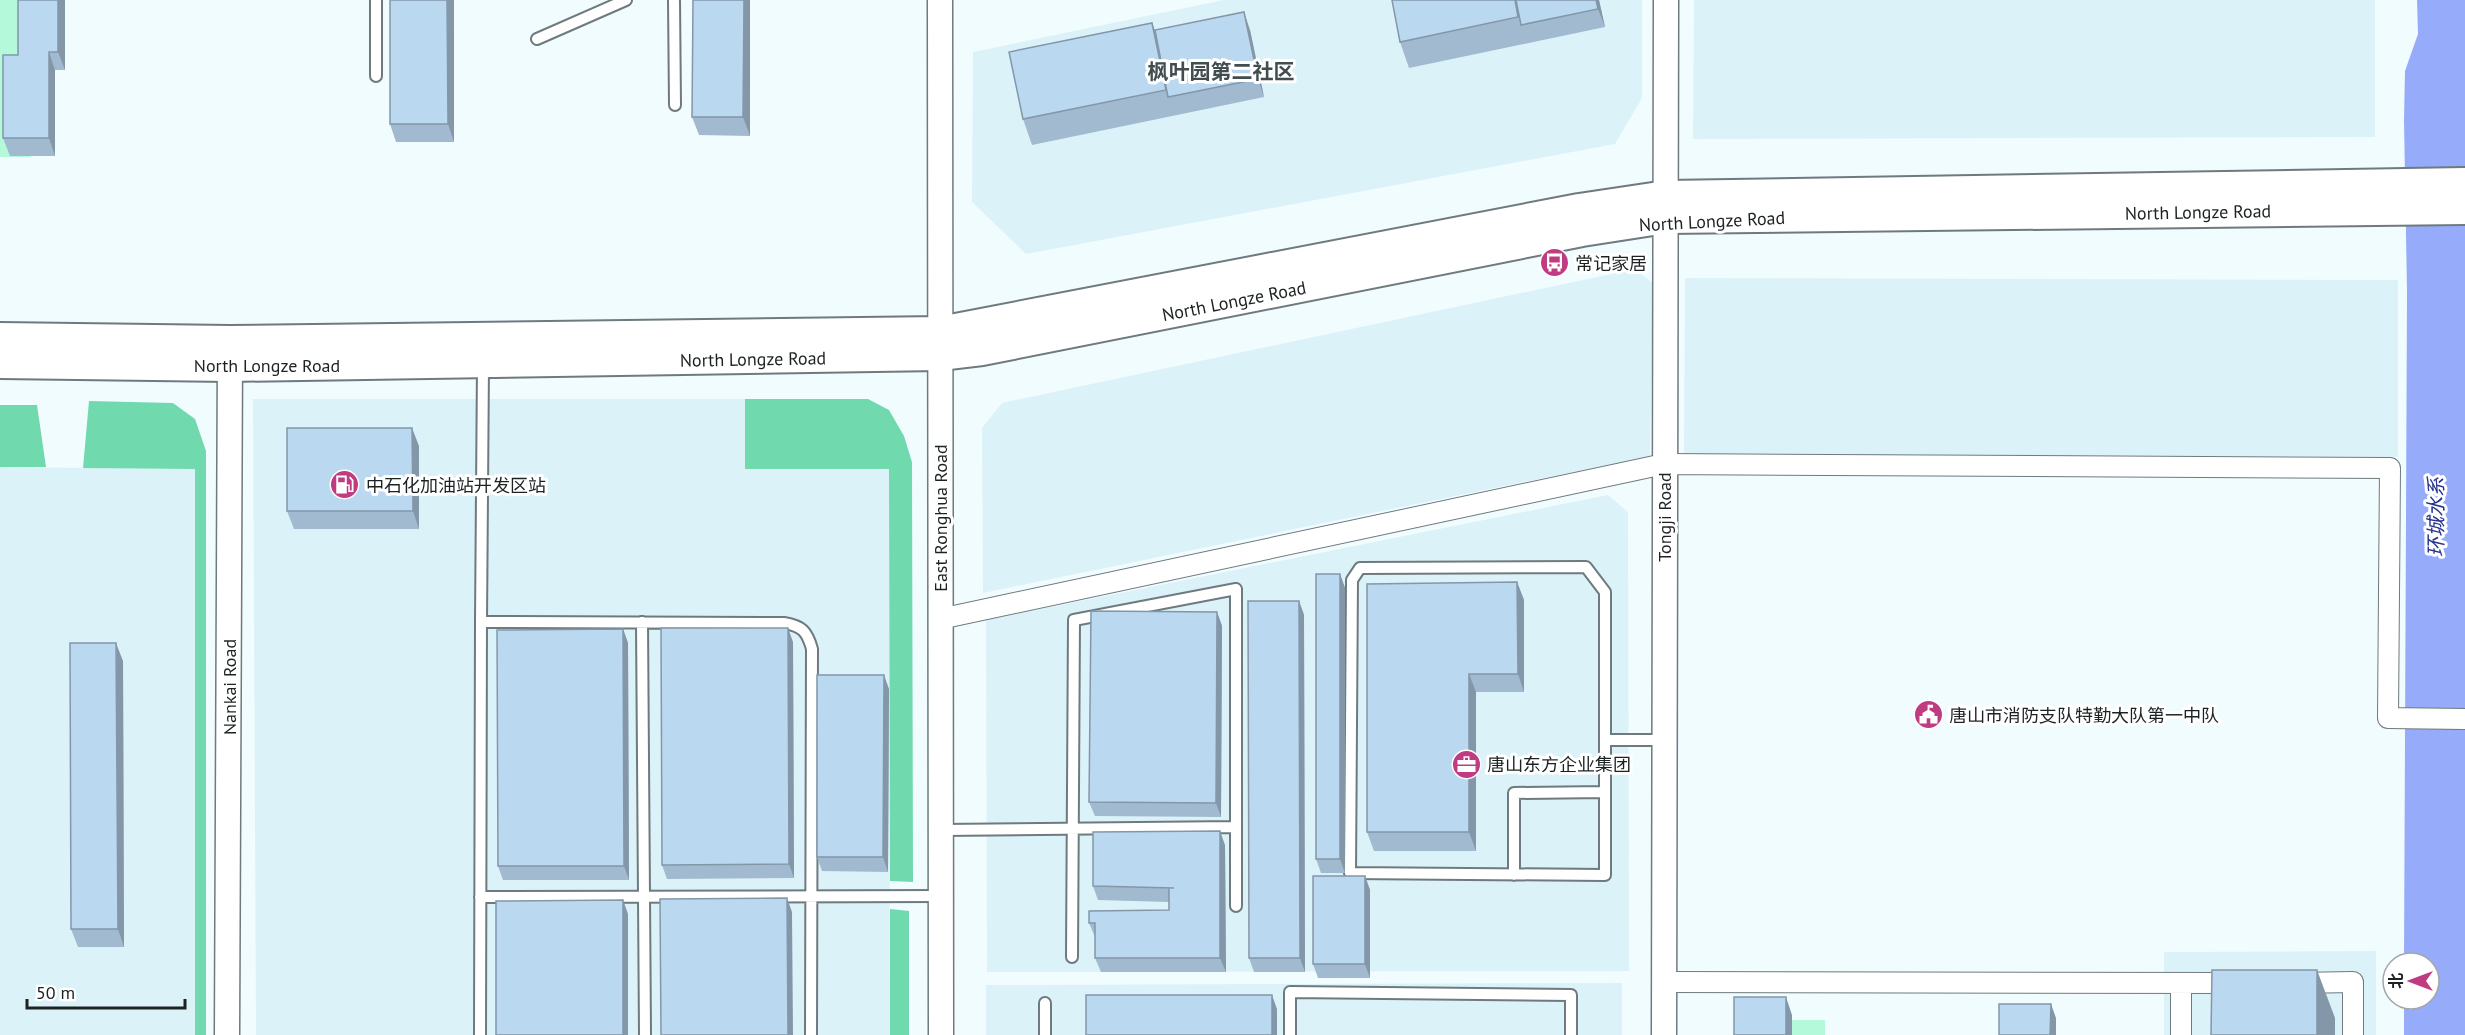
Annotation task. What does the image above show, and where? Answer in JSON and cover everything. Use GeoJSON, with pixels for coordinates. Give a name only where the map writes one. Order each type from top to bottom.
{"type":"FeatureCollection","features":[{"type":"Feature","properties":{"kind":"main road","name":"North Longze Road"},"geometry":{"type":"LineString","coordinates":[[0,337],[230,353],[483,363],[940,344],[1580,208],[2390,196],[2465,182]]}},
{"type":"Feature","properties":{"kind":"main road","name":"North Longze Road"},"geometry":{"type":"LineString","coordinates":[[2390,196],[2465,210]]}},
{"type":"Feature","properties":{"kind":"main road","name":"North Longze Road"},"geometry":{"type":"LineString","coordinates":[[0,364],[230,353],[940,344]]}},
{"type":"Feature","properties":{"kind":"street","name":"East Ronghua Road"},"geometry":{"type":"LineString","coordinates":[[940,0],[941,1035]]}},
{"type":"Feature","properties":{"kind":"street","name":"Tongji Road"},"geometry":{"type":"LineString","coordinates":[[1664,1035],[1666,0]]}},
{"type":"Feature","properties":{"kind":"street","name":"Nankai Road"},"geometry":{"type":"LineString","coordinates":[[227,1035],[230,353]]}},
{"type":"Feature","properties":{"kind":"street"},"geometry":{"type":"LineString","coordinates":[[940,619],[1664,464],[2390,468],[2388,718],[2465,719]]}},
{"type":"Feature","properties":{"kind":"street"},"geometry":{"type":"LineString","coordinates":[[1664,982],[2181,984],[2352,982],[2352,1035]]}},
{"type":"Feature","properties":{"kind":"street"},"geometry":{"type":"LineString","coordinates":[[2181,984],[2181,1035]]}},
{"type":"Feature","properties":{"kind":"lane"},"geometry":{"type":"LineString","coordinates":[[376,0],[376,76]]}},
{"type":"Feature","properties":{"kind":"lane"},"geometry":{"type":"LineString","coordinates":[[537,39],[626,0]]}},
{"type":"Feature","properties":{"kind":"lane"},"geometry":{"type":"LineString","coordinates":[[674,0],[675,105]]}},
{"type":"Feature","properties":{"kind":"lane"},"geometry":{"type":"LineString","coordinates":[[480,1035],[483,363]]}},
{"type":"Feature","properties":{"kind":"lane"},"geometry":{"type":"LineString","coordinates":[[1586,567],[1605,592],[1605,792],[1605,875],[1350,873],[1352,580],[1360,568],[1586,567]]}},
{"type":"Feature","properties":{"kind":"lane"},"geometry":{"type":"LineString","coordinates":[[1072,957],[1074,620],[1236,589],[1236,906]]}},
{"type":"Feature","properties":{"kind":"lane"},"geometry":{"type":"LineString","coordinates":[[481,622],[784,622],[799,626],[808,634],[812,649],[811,1035]]}},
{"type":"Feature","properties":{"kind":"lane"},"geometry":{"type":"LineString","coordinates":[[642,622],[645,1035]]}},
{"type":"Feature","properties":{"kind":"lane"},"geometry":{"type":"LineString","coordinates":[[1605,740],[1664,740]]}},
{"type":"Feature","properties":{"kind":"lane"},"geometry":{"type":"LineString","coordinates":[[1514,875],[1514,793],[1605,792]]}},
{"type":"Feature","properties":{"kind":"lane"},"geometry":{"type":"LineString","coordinates":[[942,830],[1236,827]]}},
{"type":"Feature","properties":{"kind":"lane"},"geometry":{"type":"LineString","coordinates":[[480,897],[942,896]]}},
{"type":"Feature","properties":{"kind":"lane"},"geometry":{"type":"LineString","coordinates":[[1290,1035],[1290,992],[1571,995],[1571,1035]]}},
{"type":"Feature","properties":{"kind":"lane"},"geometry":{"type":"LineString","coordinates":[[1045,1003],[1045,1035]]}},
{"type":"Feature","properties":{"kind":"shaded area"},"geometry":{"type":"Polygon","coordinates":[[[1224,0],[1642,0],[1642,98],[1615,144],[1026,254],[972,202],[973,52],[1224,0]]]}},
{"type":"Feature","properties":{"kind":"shaded area"},"geometry":{"type":"Polygon","coordinates":[[[1694,0],[2375,0],[2375,137],[1693,139],[1694,0]]]}},
{"type":"Feature","properties":{"kind":"shaded area"},"geometry":{"type":"Polygon","coordinates":[[[1635,269],[1653,283],[1650,456],[983,593],[982,428],[1002,403],[1635,269]]]}},
{"type":"Feature","properties":{"kind":"shaded area"},"geometry":{"type":"Polygon","coordinates":[[[1685,278],[2398,280],[2398,457],[1684,455],[1685,278]]]}},
{"type":"Feature","properties":{"kind":"shaded area"},"geometry":{"type":"Polygon","coordinates":[[[253,399],[745,399],[745,469],[889,469],[890,1035],[256,1035],[253,399]]]}},
{"type":"Feature","properties":{"kind":"shaded area"},"geometry":{"type":"Polygon","coordinates":[[[0,467],[195,469],[196,1035],[0,1035],[0,467]]]}},
{"type":"Feature","properties":{"kind":"shaded area"},"geometry":{"type":"Polygon","coordinates":[[[1608,495],[1628,512],[1629,971],[987,972],[986,620],[1608,495]]]}},
{"type":"Feature","properties":{"kind":"shaded area"},"geometry":{"type":"Polygon","coordinates":[[[2376,951],[2376,1035],[2164,1035],[2164,952],[2376,951]]]}},
{"type":"Feature","properties":{"kind":"shaded area"},"geometry":{"type":"Polygon","coordinates":[[[1622,983],[1622,1035],[986,1035],[986,985],[1622,983]]]}},
{"type":"Feature","properties":{"kind":"green space"},"geometry":{"type":"Polygon","coordinates":[[[0,0],[33,0],[31,157],[0,157],[0,0]]]}},
{"type":"Feature","properties":{"kind":"green space"},"geometry":{"type":"Polygon","coordinates":[[[745,399],[868,399],[889,410],[904,436],[912,462],[913,882],[890,881],[889,469],[745,469],[745,399]]]}},
{"type":"Feature","properties":{"kind":"green space"},"geometry":{"type":"Polygon","coordinates":[[[89,401],[173,403],[195,419],[206,451],[206,1035],[195,1035],[195,469],[83,468],[89,401]]]}},
{"type":"Feature","properties":{"kind":"green space"},"geometry":{"type":"Polygon","coordinates":[[[0,405],[37,405],[46,467],[0,467],[0,405]]]}},
{"type":"Feature","properties":{"kind":"green space"},"geometry":{"type":"Polygon","coordinates":[[[890,909],[909,911],[909,1035],[890,1035],[890,909]]]}},
{"type":"Feature","properties":{"kind":"green space"},"geometry":{"type":"Polygon","coordinates":[[[1762,1020],[1825,1020],[1825,1035],[1762,1035],[1762,1020]]]}},
{"type":"Feature","properties":{"kind":"water","name":"环城水系"},"geometry":{"type":"Polygon","coordinates":[[[2417,0],[2465,0],[2465,1035],[2404,1035],[2404,1011],[2441,1011],[2441,951],[2404,951],[2407,291],[2404,120],[2405,71],[2418,34],[2417,0]]]}},
{"type":"Feature","properties":{"kind":"building"},"geometry":{"type":"Polygon","coordinates":[[[18,0],[58,0],[58,52],[49,52],[49,138],[3,138],[3,55],[18,55],[18,0]]]}},
{"type":"Feature","properties":{"kind":"building"},"geometry":{"type":"Polygon","coordinates":[[[390,0],[447,0],[448,124],[390,124],[390,0]]]}},
{"type":"Feature","properties":{"kind":"building"},"geometry":{"type":"Polygon","coordinates":[[[693,0],[744,0],[743,117],[692,117],[693,0]]]}},
{"type":"Feature","properties":{"kind":"building"},"geometry":{"type":"Polygon","coordinates":[[[1392,0],[1515,0],[1518,17],[1400,42],[1392,0]]]}},
{"type":"Feature","properties":{"kind":"building"},"geometry":{"type":"Polygon","coordinates":[[[1516,0],[1596,0],[1598,9],[1521,25],[1516,0]]]}},
{"type":"Feature","properties":{"kind":"building"},"geometry":{"type":"Polygon","coordinates":[[[1244,12],[1258,79],[1168,97],[1155,30],[1244,12]]]}},
{"type":"Feature","properties":{"kind":"building"},"geometry":{"type":"Polygon","coordinates":[[[1152,23],[1166,90],[1023,119],[1009,52],[1152,23]]]}},
{"type":"Feature","properties":{"kind":"building"},"geometry":{"type":"Polygon","coordinates":[[[287,428],[412,428],[413,511],[287,511],[287,428]]]}},
{"type":"Feature","properties":{"kind":"building"},"geometry":{"type":"Polygon","coordinates":[[[1316,574],[1340,574],[1340,859],[1316,859],[1316,574]]]}},
{"type":"Feature","properties":{"kind":"building"},"geometry":{"type":"Polygon","coordinates":[[[1517,582],[1518,674],[1469,674],[1469,832],[1367,832],[1367,584],[1517,582]]]}},
{"type":"Feature","properties":{"kind":"building"},"geometry":{"type":"Polygon","coordinates":[[[1248,601],[1299,601],[1300,958],[1249,958],[1248,601]]]}},
{"type":"Feature","properties":{"kind":"building"},"geometry":{"type":"Polygon","coordinates":[[[1091,611],[1217,612],[1216,803],[1089,802],[1091,611]]]}},
{"type":"Feature","properties":{"kind":"building"},"geometry":{"type":"Polygon","coordinates":[[[661,628],[788,628],[789,864],[662,865],[661,628]]]}},
{"type":"Feature","properties":{"kind":"building"},"geometry":{"type":"Polygon","coordinates":[[[623,629],[624,866],[498,866],[497,630],[623,629]]]}},
{"type":"Feature","properties":{"kind":"building"},"geometry":{"type":"Polygon","coordinates":[[[70,643],[116,643],[118,929],[71,929],[70,643]]]}},
{"type":"Feature","properties":{"kind":"building"},"geometry":{"type":"Polygon","coordinates":[[[817,675],[884,675],[883,857],[817,857],[817,675]]]}},
{"type":"Feature","properties":{"kind":"building"},"geometry":{"type":"Polygon","coordinates":[[[1220,831],[1220,958],[1095,958],[1095,923],[1089,923],[1089,911],[1169,910],[1169,888],[1174,888],[1093,886],[1093,832],[1220,831]]]}},
{"type":"Feature","properties":{"kind":"building"},"geometry":{"type":"Polygon","coordinates":[[[1313,876],[1365,876],[1365,964],[1313,964],[1313,876]]]}},
{"type":"Feature","properties":{"kind":"building"},"geometry":{"type":"Polygon","coordinates":[[[787,898],[788,1035],[661,1035],[660,899],[787,898]]]}},
{"type":"Feature","properties":{"kind":"building"},"geometry":{"type":"Polygon","coordinates":[[[623,900],[623,1035],[496,1035],[496,901],[623,900]]]}},
{"type":"Feature","properties":{"kind":"building"},"geometry":{"type":"Polygon","coordinates":[[[2212,970],[2317,970],[2317,1035],[2211,1035],[2212,970]]]}},
{"type":"Feature","properties":{"kind":"building"},"geometry":{"type":"Polygon","coordinates":[[[1086,995],[1272,995],[1272,1035],[1086,1035],[1086,995]]]}},
{"type":"Feature","properties":{"kind":"building"},"geometry":{"type":"Polygon","coordinates":[[[1734,997],[1786,997],[1786,1035],[1734,1035],[1734,997]]]}},
{"type":"Feature","properties":{"kind":"building"},"geometry":{"type":"Polygon","coordinates":[[[1999,1004],[2051,1004],[2050,1035],[1999,1035],[1999,1004]]]}},
{"type":"Feature","properties":{"kind":"place","name":"常记家居"},"geometry":{"type":"Point","coordinates":[1554,263]}},
{"type":"Feature","properties":{"kind":"place","name":"中石化加油站开发区站"},"geometry":{"type":"Point","coordinates":[345,485]}},
{"type":"Feature","properties":{"kind":"place","name":"唐山市消防支队特勤大队第一中队"},"geometry":{"type":"Point","coordinates":[1928,715]}},
{"type":"Feature","properties":{"kind":"place","name":"唐山东方企业集团"},"geometry":{"type":"Point","coordinates":[1466,764]}},
{"type":"Feature","properties":{"kind":"district","name":"枫叶园第二社区"},"geometry":{"type":"Point","coordinates":[1221,71]}}]}
